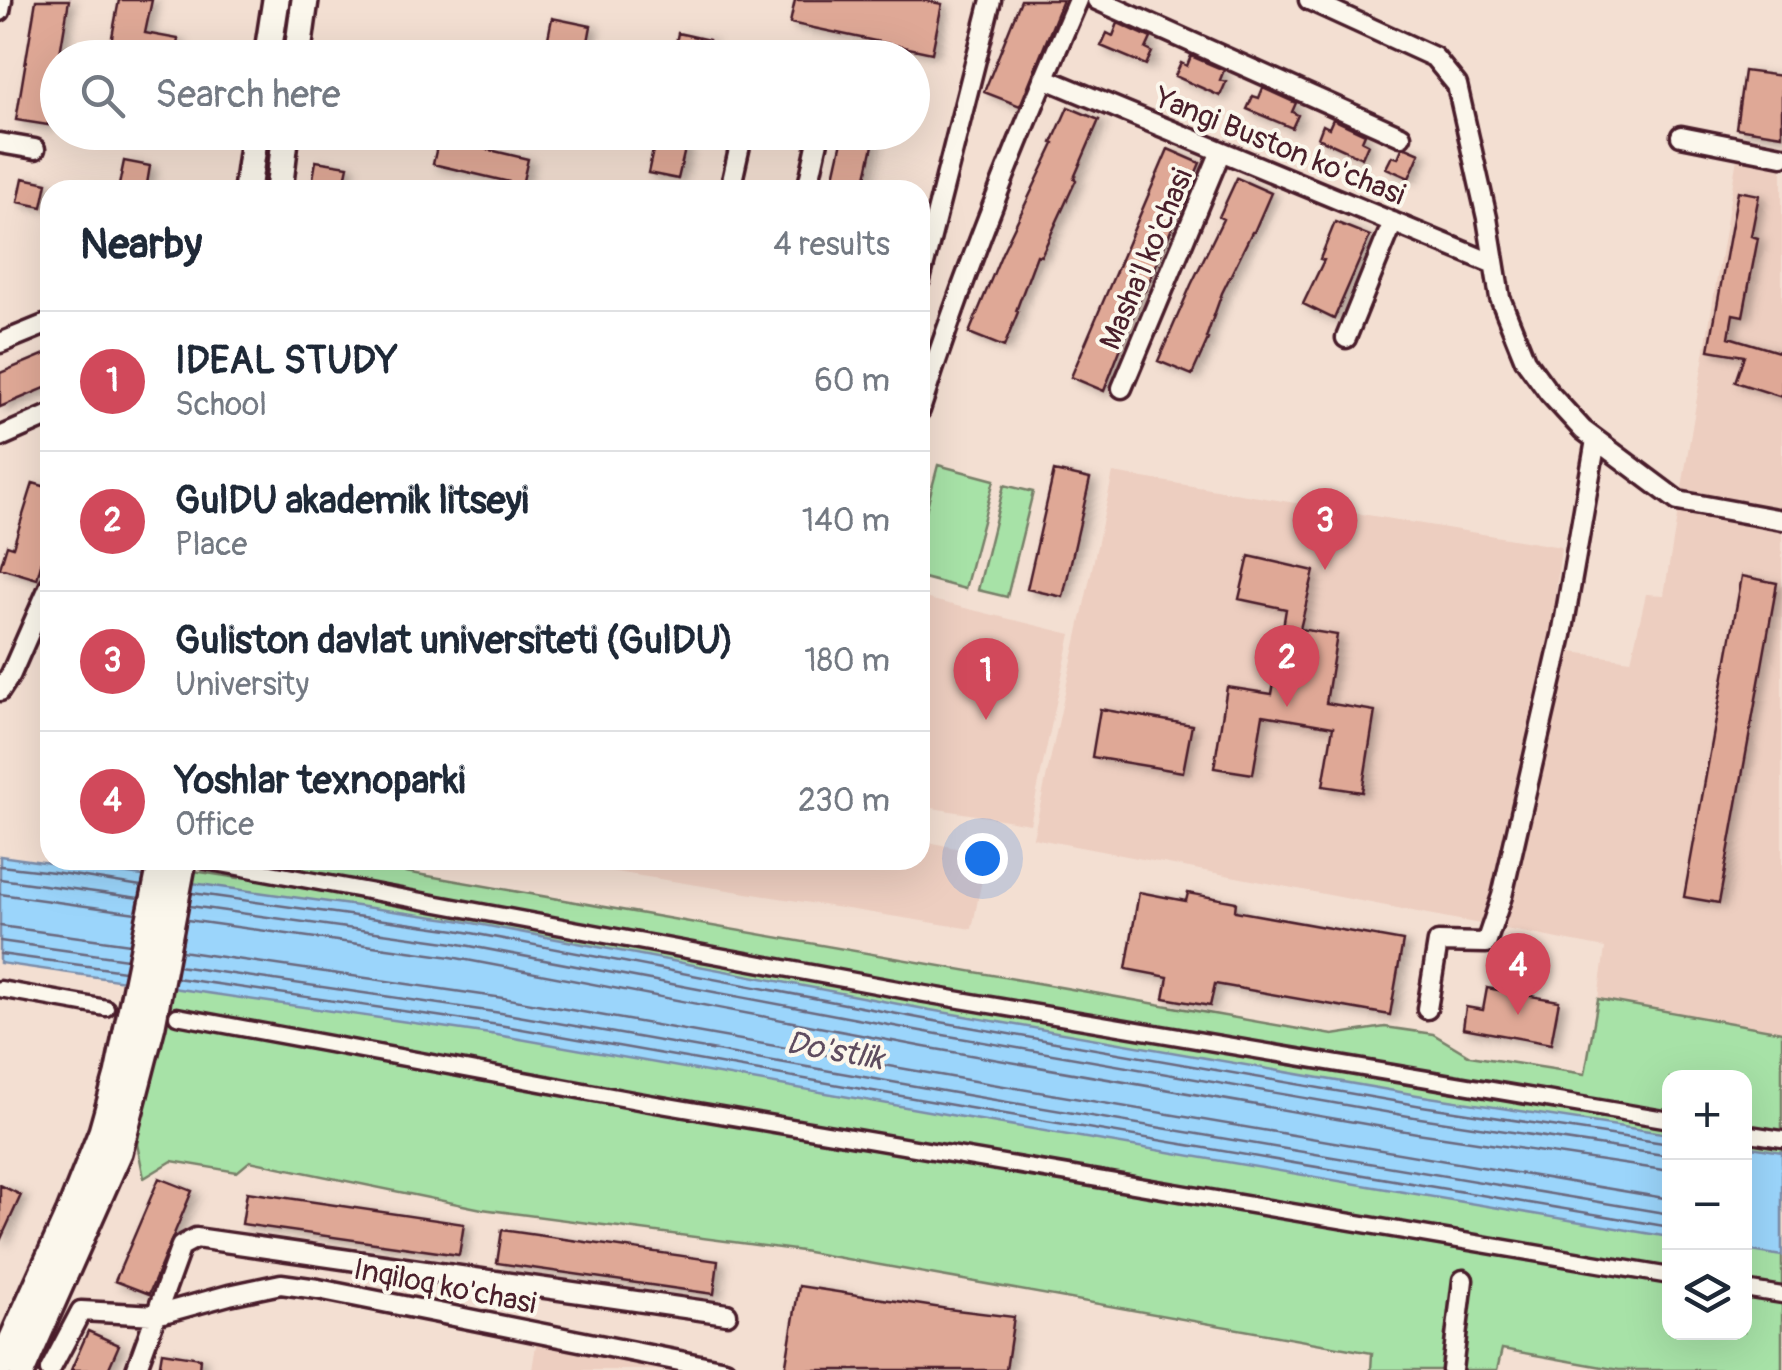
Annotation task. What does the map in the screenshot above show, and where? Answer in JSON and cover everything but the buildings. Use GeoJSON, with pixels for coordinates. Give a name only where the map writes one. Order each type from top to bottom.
{"type":"FeatureCollection","features":[{"type":"Feature","properties":{"kind":"main road"},"geometry":{"type":"LineString","coordinates":[[270,40],[276,0]]}},
{"type":"Feature","properties":{"kind":"main road"},"geometry":{"type":"LineString","coordinates":[[299,40],[305,0]]}},
{"type":"Feature","properties":{"kind":"main road"},"geometry":{"type":"LineString","coordinates":[[248,180],[252,150]]}},
{"type":"Feature","properties":{"kind":"main road"},"geometry":{"type":"LineString","coordinates":[[279,180],[284,150]]}},
{"type":"Feature","properties":{"kind":"main road"},"geometry":{"type":"LineString","coordinates":[[0,1367],[102,1132],[160,870]]}},
{"type":"Feature","properties":{"kind":"main road"},"geometry":{"type":"LineString","coordinates":[[22,1370],[119,1152],[129,1017],[179,870]]}},
{"type":"Feature","properties":{"kind":"street"},"geometry":{"type":"LineString","coordinates":[[0,12],[2,0]]}},
{"type":"Feature","properties":{"kind":"street"},"geometry":{"type":"LineString","coordinates":[[930,241],[991,0]]}},
{"type":"Feature","properties":{"kind":"street"},"geometry":{"type":"LineString","coordinates":[[930,378],[1044,78],[1078,0]]}},
{"type":"Feature","properties":{"kind":"street"},"geometry":{"type":"LineString","coordinates":[[1097,0],[1401,136]]}},
{"type":"Feature","properties":{"kind":"street"},"geometry":{"type":"LineString","coordinates":[[1310,0],[1434,56],[1457,85],[1487,218],[1500,298],[1525,360],[1549,393],[1584,430],[1678,501],[1782,520]]}},
{"type":"Feature","properties":{"kind":"street","name":"Yangi Buston ko'chasi"},"geometry":{"type":"LineString","coordinates":[[1044,78],[1494,264]]}},
{"type":"Feature","properties":{"kind":"street"},"geometry":{"type":"LineString","coordinates":[[1681,136],[1782,156]]}},
{"type":"Feature","properties":{"kind":"street"},"geometry":{"type":"LineString","coordinates":[[0,143],[35,149]]}},
{"type":"Feature","properties":{"kind":"street"},"geometry":{"type":"LineString","coordinates":[[732,180],[738,150]]}},
{"type":"Feature","properties":{"kind":"street"},"geometry":{"type":"LineString","coordinates":[[809,180],[816,150]]}},
{"type":"Feature","properties":{"kind":"street","name":"Masha'l ko'chasi"},"geometry":{"type":"LineString","coordinates":[[1122,388],[1222,151]]}},
{"type":"Feature","properties":{"kind":"street"},"geometry":{"type":"LineString","coordinates":[[1346,338],[1393,222]]}},
{"type":"Feature","properties":{"kind":"street"},"geometry":{"type":"LineString","coordinates":[[0,343],[40,327]]}},
{"type":"Feature","properties":{"kind":"street"},"geometry":{"type":"LineString","coordinates":[[0,437],[40,419]]}},
{"type":"Feature","properties":{"kind":"street"},"geometry":{"type":"LineString","coordinates":[[1427,1009],[1438,942],[1486,944],[1502,896],[1562,635],[1596,440]]}},
{"type":"Feature","properties":{"kind":"street"},"geometry":{"type":"LineString","coordinates":[[0,692],[12,674],[40,608]]}},
{"type":"Feature","properties":{"kind":"street"},"geometry":{"type":"LineString","coordinates":[[254,870],[901,990],[1662,1119]]}},
{"type":"Feature","properties":{"kind":"street"},"geometry":{"type":"LineString","coordinates":[[0,988],[129,1017]]}},
{"type":"Feature","properties":{"kind":"street"},"geometry":{"type":"LineString","coordinates":[[177,1016],[638,1100],[1662,1275]]}},
{"type":"Feature","properties":{"kind":"street"},"geometry":{"type":"LineString","coordinates":[[1752,1133],[1782,1139]]}},
{"type":"Feature","properties":{"kind":"street"},"geometry":{"type":"LineString","coordinates":[[136,1370],[181,1246],[196,1238],[727,1314]]}},
{"type":"Feature","properties":{"kind":"street"},"geometry":{"type":"LineString","coordinates":[[1452,1370],[1463,1280]]}},
{"type":"Feature","properties":{"kind":"street","name":"Inqiloq ko'chasi"},"geometry":{"type":"LineString","coordinates":[[50,1370],[81,1311],[156,1315],[280,1284],[726,1370]]}},
{"type":"Feature","properties":{"kind":"street"},"geometry":{"type":"LineString","coordinates":[[1752,1290],[1782,1295]]}},
{"type":"Feature","properties":{"kind":"shaded area"},"geometry":{"type":"Polygon","coordinates":[[[1738,152],[1782,163],[1782,1032],[1598,999],[1605,948],[1033,838],[1113,473],[1561,547],[1550,649],[1631,660],[1646,594],[1664,595],[1738,152]]]}},
{"type":"Feature","properties":{"kind":"shaded area"},"geometry":{"type":"Polygon","coordinates":[[[930,599],[1071,634],[1030,824],[930,808],[930,599]]]}},
{"type":"Feature","properties":{"kind":"shaded area"},"geometry":{"type":"Polygon","coordinates":[[[930,842],[987,855],[972,929],[603,870],[930,870],[930,842]]]}},
{"type":"Feature","properties":{"kind":"shaded area"},"geometry":{"type":"Polygon","coordinates":[[[536,1345],[668,1368],[532,1370],[536,1345]]]}},
{"type":"Feature","properties":{"kind":"green space"},"geometry":{"type":"Polygon","coordinates":[[[938,465],[994,480],[965,589],[930,580],[930,495],[938,465]]]}},
{"type":"Feature","properties":{"kind":"green space"},"geometry":{"type":"Polygon","coordinates":[[[1004,485],[1033,492],[1007,597],[978,590],[1004,485]]]}},
{"type":"Feature","properties":{"kind":"green space"},"geometry":{"type":"Polygon","coordinates":[[[241,870],[394,870],[1333,1035],[1385,1027],[1433,1034],[1470,1056],[1585,1074],[1598,999],[1782,1032],[1782,1370],[1619,1370],[1502,1349],[1497,1370],[1371,1370],[1372,1353],[802,1251],[482,1209],[250,1161],[237,1172],[172,1161],[144,1178],[137,1144],[194,871],[239,878],[241,870]]]}},
{"type":"Feature","properties":{"kind":"water","name":"Do'stlik"},"geometry":{"type":"Polygon","coordinates":[[[0,856],[40,862],[40,870],[100,870],[457,920],[930,1010],[1423,1096],[1662,1133],[1662,1236],[962,1117],[497,1035],[0,963],[0,856]]]}},
{"type":"Feature","properties":{"kind":"water"},"geometry":{"type":"Polygon","coordinates":[[[1752,1147],[1782,1152],[1782,1256],[1752,1251],[1752,1147]]]}},
{"type":"Feature","properties":{"kind":"place","name":"Guliston davlat universiteti (GulDU)"},"geometry":{"type":"Point","coordinates":[1325,570]}},
{"type":"Feature","properties":{"kind":"place","name":"GulDU akademik litseyi"},"geometry":{"type":"Point","coordinates":[1287,707]}},
{"type":"Feature","properties":{"kind":"place","name":"IDEAL STUDY"},"geometry":{"type":"Point","coordinates":[986,720]}},
{"type":"Feature","properties":{"kind":"place","name":"Yoshlar texnoparki"},"geometry":{"type":"Point","coordinates":[1518,1015]}}]}
